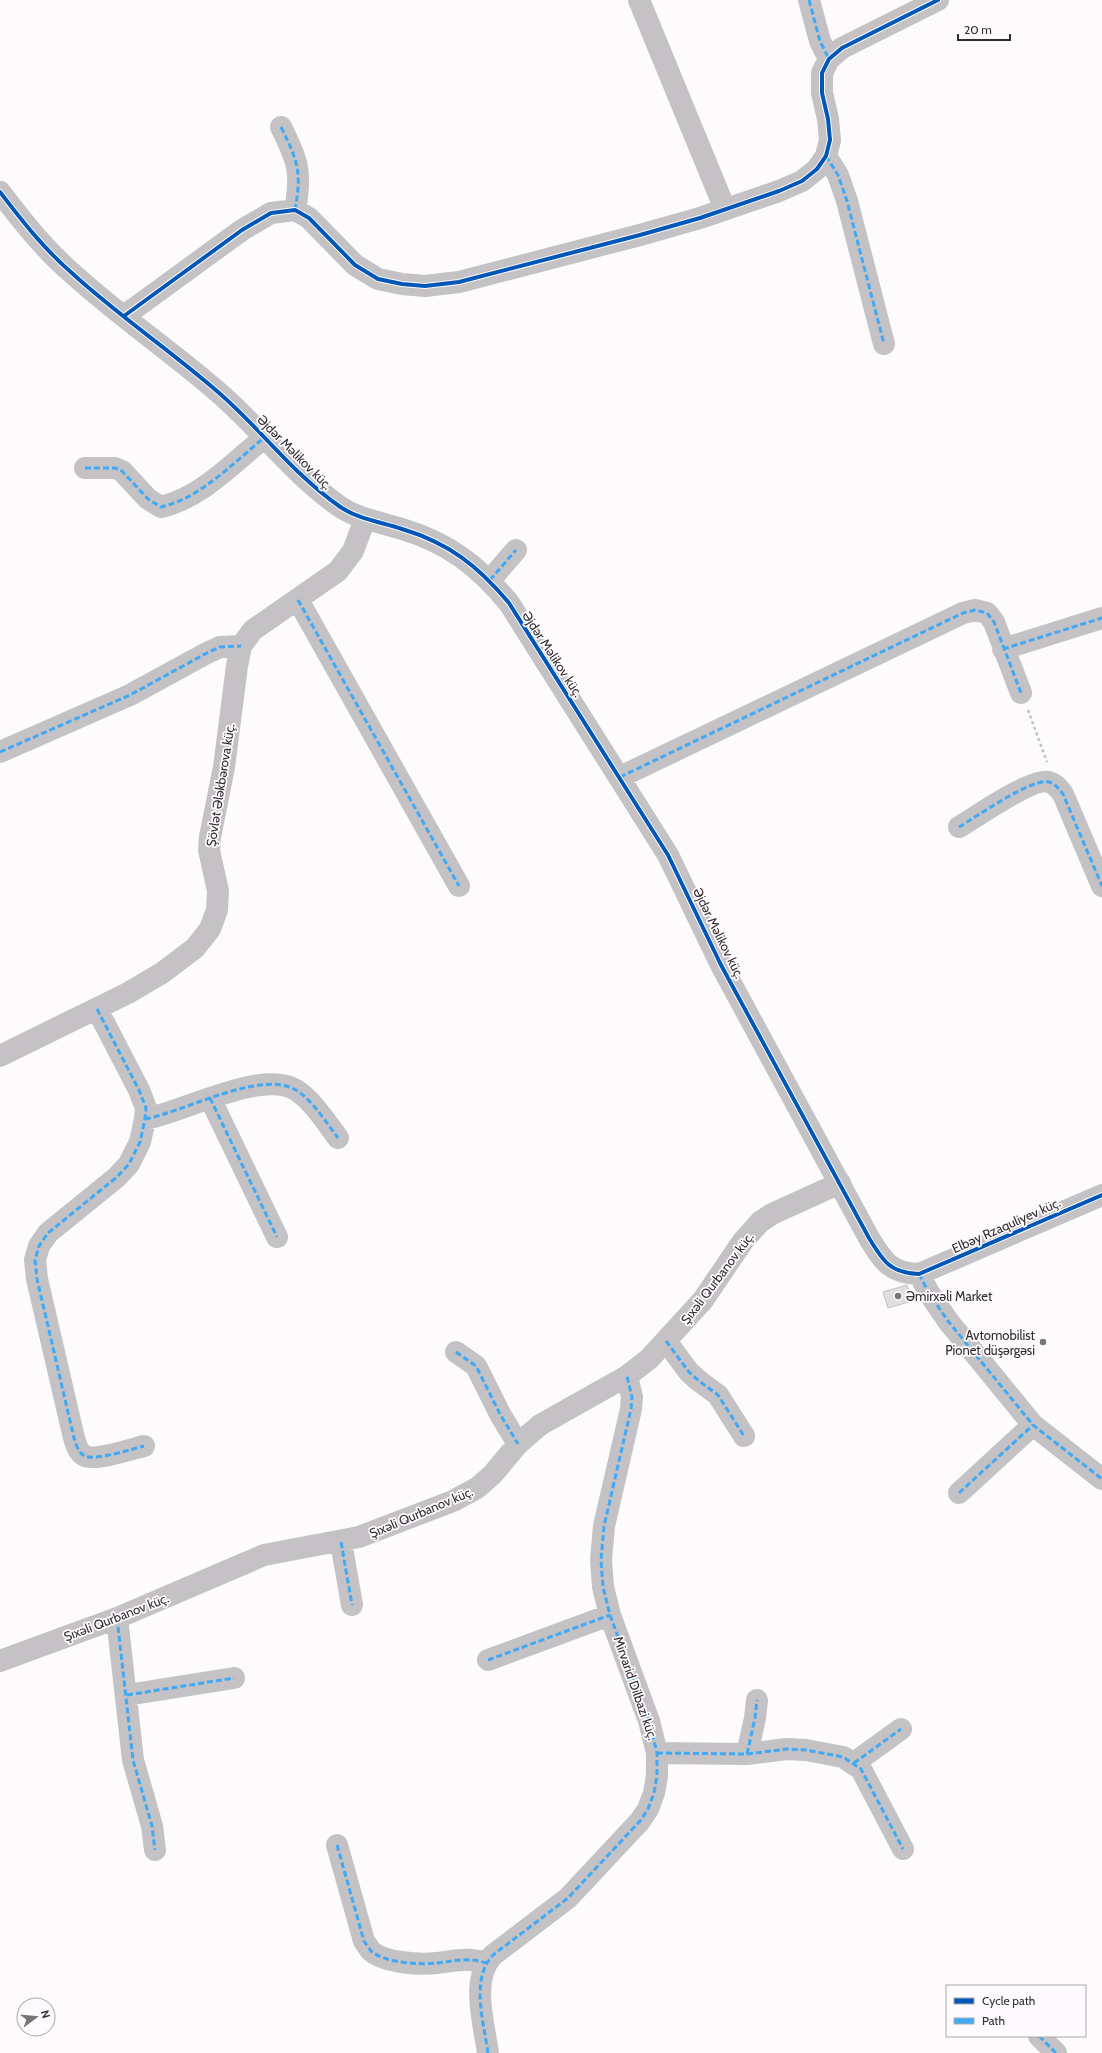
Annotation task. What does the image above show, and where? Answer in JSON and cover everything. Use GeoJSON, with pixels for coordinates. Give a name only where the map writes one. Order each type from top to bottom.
{"type":"FeatureCollection","features":[{"type":"Feature","properties":{"kind":"street"},"geometry":{"type":"LineString","coordinates":[[639,0],[726,210]]}},
{"type":"Feature","properties":{"kind":"street"},"geometry":{"type":"LineString","coordinates":[[809,0],[820,41],[828,59]]}},
{"type":"Feature","properties":{"kind":"street"},"geometry":{"type":"LineString","coordinates":[[124,316],[242,230],[271,213],[295,210],[309,218],[355,265],[378,279],[402,284],[425,286],[459,282],[640,234],[726,210],[802,181],[817,169],[826,156],[830,140],[828,119],[822,93],[822,73],[828,59],[842,48],[938,0]]}},
{"type":"Feature","properties":{"kind":"street"},"geometry":{"type":"LineString","coordinates":[[281,127],[296,157],[299,187],[295,210]]}},
{"type":"Feature","properties":{"kind":"street"},"geometry":{"type":"LineString","coordinates":[[826,156],[838,175],[847,200],[884,344]]}},
{"type":"Feature","properties":{"kind":"street","name":"Əjdər Məlikov küç."},"geometry":{"type":"LineString","coordinates":[[0,192],[50,252],[73,275],[218,391],[318,491],[341,508],[365,519],[425,537],[471,563],[490,580],[509,603],[668,855],[721,965],[880,1257],[893,1269],[906,1274],[919,1274]]}},
{"type":"Feature","properties":{"kind":"street"},"geometry":{"type":"LineString","coordinates":[[84,468],[115,468],[122,471],[148,499],[162,507],[172,505],[196,492],[265,437]]}},
{"type":"Feature","properties":{"kind":"street","name":"Şövlət Ələkbərova küç."},"geometry":{"type":"LineString","coordinates":[[0,1056],[128,994],[162,973],[195,948],[210,928],[217,910],[218,891],[209,850],[210,837],[224,767],[236,666],[241,646],[253,630],[338,571],[354,551],[365,519]]}},
{"type":"Feature","properties":{"kind":"street"},"geometry":{"type":"LineString","coordinates":[[490,580],[516,550]]}},
{"type":"Feature","properties":{"kind":"street"},"geometry":{"type":"LineString","coordinates":[[298,600],[459,886]]}},
{"type":"Feature","properties":{"kind":"street"},"geometry":{"type":"LineString","coordinates":[[620,777],[963,613],[976,610],[987,613],[994,622],[1021,693]]}},
{"type":"Feature","properties":{"kind":"street"},"geometry":{"type":"LineString","coordinates":[[1003,649],[1024,644],[1102,618]]}},
{"type":"Feature","properties":{"kind":"street"},"geometry":{"type":"LineString","coordinates":[[0,752],[130,695],[220,647],[241,646]]}},
{"type":"Feature","properties":{"kind":"street"},"geometry":{"type":"LineString","coordinates":[[959,827],[1024,788],[1036,782],[1049,782],[1057,786],[1063,794],[1102,886]]}},
{"type":"Feature","properties":{"kind":"street"},"geometry":{"type":"LineString","coordinates":[[97,1009],[139,1090],[146,1108],[140,1142],[129,1164],[118,1177],[48,1233],[39,1246],[35,1260],[37,1278],[74,1438],[79,1452],[85,1457],[95,1458],[144,1446]]}},
{"type":"Feature","properties":{"kind":"street"},"geometry":{"type":"LineString","coordinates":[[145,1119],[162,1116],[210,1098],[261,1084],[285,1084],[297,1090],[309,1101],[338,1138]]}},
{"type":"Feature","properties":{"kind":"street"},"geometry":{"type":"LineString","coordinates":[[210,1098],[277,1237]]}},
{"type":"Feature","properties":{"kind":"street","name":"Şıxəli Qurbanov küç."},"geometry":{"type":"LineString","coordinates":[[0,1661],[117,1618],[264,1555],[307,1546],[341,1542],[383,1529],[453,1501],[477,1488],[492,1475],[518,1444],[540,1425],[638,1369],[703,1300],[723,1273],[743,1241],[760,1222],[772,1214],[840,1183]]}},
{"type":"Feature","properties":{"kind":"street","name":"Elbəy Rzaquliyev küç."},"geometry":{"type":"LineString","coordinates":[[919,1274],[1102,1195]]}},
{"type":"Feature","properties":{"kind":"street"},"geometry":{"type":"LineString","coordinates":[[919,1274],[929,1293],[948,1321],[1033,1425],[1102,1479]]}},
{"type":"Feature","properties":{"kind":"street"},"geometry":{"type":"LineString","coordinates":[[666,1341],[688,1372],[718,1395],[744,1436]]}},
{"type":"Feature","properties":{"kind":"street"},"geometry":{"type":"LineString","coordinates":[[456,1352],[476,1366],[500,1414],[518,1444]]}},
{"type":"Feature","properties":{"kind":"street","name":"Mirvarid Dilbazi küç."},"geometry":{"type":"LineString","coordinates":[[486,1963],[493,1955],[568,1898],[640,1820],[648,1809],[654,1793],[657,1776],[657,1753],[649,1721],[610,1615],[603,1587],[601,1560],[604,1526],[631,1409],[632,1397],[627,1376]]}},
{"type":"Feature","properties":{"kind":"street"},"geometry":{"type":"LineString","coordinates":[[959,1493],[1033,1425]]}},
{"type":"Feature","properties":{"kind":"street"},"geometry":{"type":"LineString","coordinates":[[341,1542],[352,1605]]}},
{"type":"Feature","properties":{"kind":"street"},"geometry":{"type":"LineString","coordinates":[[488,1660],[610,1615]]}},
{"type":"Feature","properties":{"kind":"street"},"geometry":{"type":"LineString","coordinates":[[117,1618],[127,1695],[133,1760],[152,1826],[155,1850]]}},
{"type":"Feature","properties":{"kind":"street"},"geometry":{"type":"LineString","coordinates":[[127,1695],[234,1678]]}},
{"type":"Feature","properties":{"kind":"street"},"geometry":{"type":"LineString","coordinates":[[747,1754],[755,1718],[757,1700]]}},
{"type":"Feature","properties":{"kind":"street"},"geometry":{"type":"LineString","coordinates":[[854,1763],[901,1729]]}},
{"type":"Feature","properties":{"kind":"street"},"geometry":{"type":"LineString","coordinates":[[657,1753],[747,1754],[787,1749],[806,1750],[843,1757],[862,1769],[903,1849]]}},
{"type":"Feature","properties":{"kind":"street"},"geometry":{"type":"LineString","coordinates":[[337,1845],[364,1941],[372,1952],[385,1958],[402,1962],[436,1963],[459,1959],[473,1959],[486,1963],[482,1973],[480,1987],[488,2053]]}},
{"type":"Feature","properties":{"kind":"street"},"geometry":{"type":"LineString","coordinates":[[1040,2037],[1056,2053]]}},
{"type":"Feature","properties":{"kind":"path"},"geometry":{"type":"LineString","coordinates":[[1021,693],[1045,757],[1049,771],[1049,782]]}},
{"type":"Feature","properties":{"kind":"building"},"geometry":{"type":"Polygon","coordinates":[[[907,1285],[912,1301],[888,1308],[883,1292],[907,1285]]]}},
{"type":"Feature","properties":{"kind":"marked path"},"geometry":{"type":"LineString","coordinates":[[809,0],[820,41],[829,59]]}},
{"type":"Feature","properties":{"kind":"marked path"},"geometry":{"type":"LineString","coordinates":[[281,127],[295,158],[297,167],[298,186],[295,210]]}},
{"type":"Feature","properties":{"kind":"marked path"},"geometry":{"type":"LineString","coordinates":[[826,156],[838,175],[847,201],[884,344]]}},
{"type":"Feature","properties":{"kind":"marked path"},"geometry":{"type":"LineString","coordinates":[[85,468],[115,468],[122,471],[148,499],[161,507],[190,496],[229,468],[265,437]]}},
{"type":"Feature","properties":{"kind":"marked path"},"geometry":{"type":"LineString","coordinates":[[490,580],[516,550]]}},
{"type":"Feature","properties":{"kind":"marked path"},"geometry":{"type":"LineString","coordinates":[[298,600],[459,886]]}},
{"type":"Feature","properties":{"kind":"marked path"},"geometry":{"type":"LineString","coordinates":[[620,777],[963,613],[975,610],[987,613],[994,622],[1021,693]]}},
{"type":"Feature","properties":{"kind":"marked path"},"geometry":{"type":"LineString","coordinates":[[1003,649],[1102,618]]}},
{"type":"Feature","properties":{"kind":"marked path"},"geometry":{"type":"LineString","coordinates":[[0,752],[130,695],[220,647],[241,646]]}},
{"type":"Feature","properties":{"kind":"marked path"},"geometry":{"type":"LineString","coordinates":[[959,827],[1018,791],[1041,782],[1049,782],[1054,784],[1063,794],[1102,886]]}},
{"type":"Feature","properties":{"kind":"marked path"},"geometry":{"type":"LineString","coordinates":[[97,1009],[139,1090],[146,1108],[140,1142],[129,1164],[117,1177],[48,1233],[39,1246],[35,1260],[37,1279],[74,1438],[79,1451],[85,1456],[97,1457],[144,1446]]}},
{"type":"Feature","properties":{"kind":"marked path"},"geometry":{"type":"LineString","coordinates":[[145,1119],[243,1088],[263,1085],[281,1085],[296,1090],[308,1100],[338,1138]]}},
{"type":"Feature","properties":{"kind":"marked path"},"geometry":{"type":"LineString","coordinates":[[210,1098],[277,1237]]}},
{"type":"Feature","properties":{"kind":"marked path"},"geometry":{"type":"LineString","coordinates":[[919,1274],[929,1293],[948,1321],[1033,1425],[1102,1479]]}},
{"type":"Feature","properties":{"kind":"marked path"},"geometry":{"type":"LineString","coordinates":[[666,1341],[689,1372],[718,1395],[744,1436]]}},
{"type":"Feature","properties":{"kind":"marked path"},"geometry":{"type":"LineString","coordinates":[[456,1352],[476,1366],[500,1414],[518,1444]]}},
{"type":"Feature","properties":{"kind":"marked path"},"geometry":{"type":"LineString","coordinates":[[488,2053],[480,2002],[482,1976],[486,1965],[493,1955],[568,1898],[640,1821],[648,1809],[654,1793],[657,1776],[657,1753],[649,1721],[610,1615],[603,1587],[601,1560],[604,1526],[631,1409],[632,1397],[627,1376]]}},
{"type":"Feature","properties":{"kind":"marked path"},"geometry":{"type":"LineString","coordinates":[[959,1493],[1033,1425]]}},
{"type":"Feature","properties":{"kind":"marked path"},"geometry":{"type":"LineString","coordinates":[[341,1542],[352,1605]]}},
{"type":"Feature","properties":{"kind":"marked path"},"geometry":{"type":"LineString","coordinates":[[488,1660],[610,1615]]}},
{"type":"Feature","properties":{"kind":"marked path"},"geometry":{"type":"LineString","coordinates":[[117,1618],[133,1760],[152,1826],[155,1850]]}},
{"type":"Feature","properties":{"kind":"marked path"},"geometry":{"type":"LineString","coordinates":[[127,1695],[234,1678]]}},
{"type":"Feature","properties":{"kind":"marked path"},"geometry":{"type":"LineString","coordinates":[[747,1754],[755,1718],[757,1700]]}},
{"type":"Feature","properties":{"kind":"marked path"},"geometry":{"type":"LineString","coordinates":[[854,1763],[901,1729]]}},
{"type":"Feature","properties":{"kind":"marked path"},"geometry":{"type":"LineString","coordinates":[[657,1753],[747,1754],[787,1749],[806,1750],[843,1757],[861,1769],[903,1849]]}},
{"type":"Feature","properties":{"kind":"marked path"},"geometry":{"type":"LineString","coordinates":[[337,1845],[364,1941],[371,1951],[377,1955],[394,1961],[412,1963],[430,1964],[467,1960],[486,1963]]}},
{"type":"Feature","properties":{"kind":"marked path"},"geometry":{"type":"LineString","coordinates":[[1040,2037],[1056,2053]]}},
{"type":"Feature","properties":{"kind":"cycle path"},"geometry":{"type":"LineString","coordinates":[[124,316],[242,230],[271,213],[295,210],[309,218],[355,265],[378,279],[402,284],[425,286],[459,282],[640,235],[700,218],[779,191],[802,181],[817,169],[826,156],[830,140],[828,119],[822,93],[822,73],[829,59],[842,48],[938,0]]}},
{"type":"Feature","properties":{"kind":"cycle path"},"geometry":{"type":"LineString","coordinates":[[0,192],[34,235],[63,265],[108,304],[218,392],[322,493],[339,506],[353,514],[419,535],[434,541],[462,557],[486,578],[509,603],[668,855],[721,965],[869,1238],[888,1264],[901,1271],[919,1274],[1102,1195]]}},
{"type":"Feature","properties":{"kind":"place","name":"Əmirxəli Market"},"geometry":{"type":"Point","coordinates":[898,1296]}},
{"type":"Feature","properties":{"kind":"place","name":"Avtomobilist Pionet düşərgəsi"},"geometry":{"type":"Point","coordinates":[1043,1342]}}]}
